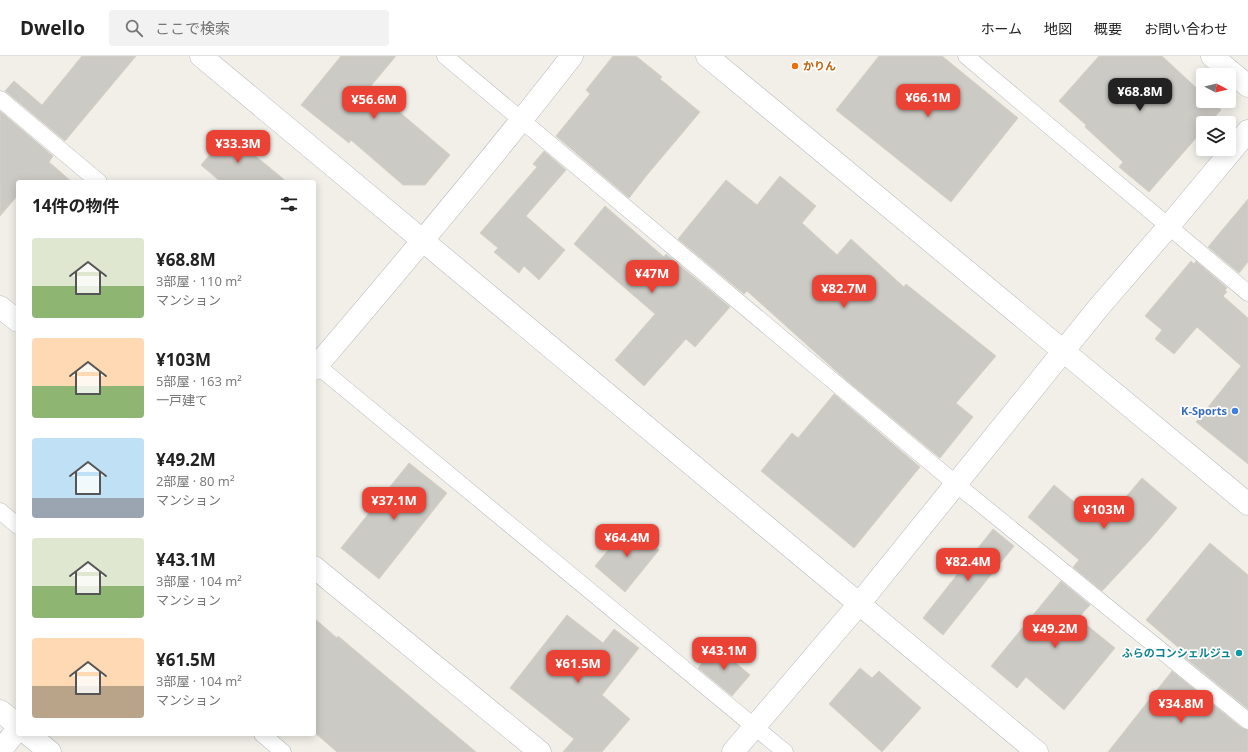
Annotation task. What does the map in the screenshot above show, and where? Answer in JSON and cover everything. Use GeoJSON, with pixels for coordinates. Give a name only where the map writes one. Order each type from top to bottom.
{"type":"FeatureCollection","features":[{"type":"Feature","properties":{"kind":"street"},"geometry":{"type":"LineString","coordinates":[[201,56],[1037,752]]}},
{"type":"Feature","properties":{"kind":"street"},"geometry":{"type":"LineString","coordinates":[[316,365],[423,241],[522,120],[572,56]]}},
{"type":"Feature","properties":{"kind":"street"},"geometry":{"type":"LineString","coordinates":[[707,56],[1248,504]]}},
{"type":"Feature","properties":{"kind":"street"},"geometry":{"type":"LineString","coordinates":[[1212,56],[1248,86]]}},
{"type":"Feature","properties":{"kind":"street"},"geometry":{"type":"LineString","coordinates":[[733,752],[859,604],[1099,307],[1248,131]]}},
{"type":"Feature","properties":{"kind":"street"},"geometry":{"type":"LineString","coordinates":[[0,306],[16,319]]}},
{"type":"Feature","properties":{"kind":"street"},"geometry":{"type":"LineString","coordinates":[[316,569],[540,752]]}},
{"type":"Feature","properties":{"kind":"street"},"geometry":{"type":"LineString","coordinates":[[0,711],[16,723]]}},
{"type":"Feature","properties":{"kind":"street"},"geometry":{"type":"LineString","coordinates":[[0,750],[16,731]]}},
{"type":"Feature","properties":{"kind":"street"},"geometry":{"type":"LineString","coordinates":[[30,736],[50,752]]}},
{"type":"Feature","properties":{"kind":"lane"},"geometry":{"type":"LineString","coordinates":[[445,56],[956,484],[1248,721]]}},
{"type":"Feature","properties":{"kind":"lane"},"geometry":{"type":"LineString","coordinates":[[966,56],[1248,293]]}},
{"type":"Feature","properties":{"kind":"lane"},"geometry":{"type":"LineString","coordinates":[[0,99],[97,180]]}},
{"type":"Feature","properties":{"kind":"lane"},"geometry":{"type":"LineString","coordinates":[[316,367],[785,752]]}},
{"type":"Feature","properties":{"kind":"lane"},"geometry":{"type":"LineString","coordinates":[[0,512],[16,524]]}},
{"type":"Feature","properties":{"kind":"lane"},"geometry":{"type":"LineString","coordinates":[[264,736],[283,752]]}},
{"type":"Feature","properties":{"kind":"building"},"geometry":{"type":"Polygon","coordinates":[[[82,56],[136,56],[65,141],[5,91],[14,81],[42,105],[82,56]]]}},
{"type":"Feature","properties":{"kind":"building"},"geometry":{"type":"Polygon","coordinates":[[[341,56],[396,56],[370,87],[450,155],[425,185],[403,185],[351,140],[349,143],[301,105],[341,56]]]}},
{"type":"Feature","properties":{"kind":"building"},"geometry":{"type":"Polygon","coordinates":[[[613,56],[636,56],[662,77],[660,79],[700,112],[629,198],[556,136],[590,94],[586,90],[613,56]]]}},
{"type":"Feature","properties":{"kind":"building"},"geometry":{"type":"Polygon","coordinates":[[[879,56],[942,56],[1018,118],[951,202],[836,110],[879,56]]]}},
{"type":"Feature","properties":{"kind":"building"},"geometry":{"type":"Polygon","coordinates":[[[1099,56],[1162,56],[1196,88],[1196,108],[1219,108],[1221,110],[1215,116],[1196,116],[1196,138],[1149,192],[1119,167],[1123,162],[1085,127],[1086,125],[1059,101],[1099,56]]]}},
{"type":"Feature","properties":{"kind":"building"},"geometry":{"type":"Polygon","coordinates":[[[0,111],[53,156],[49,162],[70,180],[16,180],[16,197],[0,216],[0,111]]]}},
{"type":"Feature","properties":{"kind":"building"},"geometry":{"type":"Polygon","coordinates":[[[229,132],[285,180],[219,180],[201,165],[229,132]]]}},
{"type":"Feature","properties":{"kind":"building"},"geometry":{"type":"Polygon","coordinates":[[[544,151],[566,170],[526,216],[565,250],[539,280],[524,266],[519,273],[494,252],[498,248],[480,233],[537,167],[533,164],[544,151]]]}},
{"type":"Feature","properties":{"kind":"building"},"geometry":{"type":"Polygon","coordinates":[[[780,176],[816,206],[802,223],[837,255],[851,239],[904,287],[906,284],[996,356],[956,403],[973,417],[940,458],[846,380],[747,291],[744,294],[678,239],[726,180],[757,205],[780,176]]]}},
{"type":"Feature","properties":{"kind":"building"},"geometry":{"type":"Polygon","coordinates":[[[1248,199],[1248,262],[1239,273],[1208,247],[1248,199]]]}},
{"type":"Feature","properties":{"kind":"building"},"geometry":{"type":"Polygon","coordinates":[[[605,206],[664,257],[666,254],[730,307],[695,347],[686,339],[644,386],[615,360],[655,314],[574,244],[605,206]]]}},
{"type":"Feature","properties":{"kind":"building"},"geometry":{"type":"Polygon","coordinates":[[[1191,261],[1194,264],[1196,261],[1227,288],[1225,290],[1227,292],[1223,296],[1248,318],[1248,464],[1196,422],[1241,366],[1197,327],[1174,354],[1155,339],[1162,330],[1145,316],[1191,261]]]}},
{"type":"Feature","properties":{"kind":"building"},"geometry":{"type":"Polygon","coordinates":[[[834,394],[920,467],[854,548],[761,471],[792,433],[798,438],[834,394]]]}},
{"type":"Feature","properties":{"kind":"building"},"geometry":{"type":"Polygon","coordinates":[[[409,463],[447,493],[379,579],[341,548],[409,463]]]}},
{"type":"Feature","properties":{"kind":"building"},"geometry":{"type":"Polygon","coordinates":[[[1142,478],[1177,508],[1149,541],[1102,591],[1073,567],[1079,560],[1028,517],[1054,485],[1102,525],[1142,478]]]}},
{"type":"Feature","properties":{"kind":"building"},"geometry":{"type":"Polygon","coordinates":[[[629,525],[659,550],[625,592],[595,566],[629,525]]]}},
{"type":"Feature","properties":{"kind":"building"},"geometry":{"type":"Polygon","coordinates":[[[993,529],[1014,546],[943,635],[923,618],[993,529]]]}},
{"type":"Feature","properties":{"kind":"building"},"geometry":{"type":"Polygon","coordinates":[[[1210,543],[1248,575],[1248,709],[1183,656],[1186,654],[1146,620],[1210,543]]]}},
{"type":"Feature","properties":{"kind":"building"},"geometry":{"type":"Polygon","coordinates":[[[1061,581],[1090,605],[1078,618],[1115,648],[1064,710],[1026,677],[1017,688],[991,666],[1061,581]]]}},
{"type":"Feature","properties":{"kind":"building"},"geometry":{"type":"Polygon","coordinates":[[[567,615],[603,643],[614,629],[639,648],[602,695],[630,719],[602,752],[563,752],[574,739],[510,688],[567,615]]]}},
{"type":"Feature","properties":{"kind":"building"},"geometry":{"type":"Polygon","coordinates":[[[316,620],[337,638],[338,636],[476,752],[337,752],[316,734],[316,620]]]}},
{"type":"Feature","properties":{"kind":"building"},"geometry":{"type":"Polygon","coordinates":[[[716,646],[750,675],[732,696],[698,668],[716,646]]]}},
{"type":"Feature","properties":{"kind":"building"},"geometry":{"type":"Polygon","coordinates":[[[860,668],[872,678],[879,671],[921,708],[882,752],[829,704],[860,668]]]}},
{"type":"Feature","properties":{"kind":"building"},"geometry":{"type":"Polygon","coordinates":[[[1172,671],[1242,728],[1248,730],[1248,752],[1108,752],[1172,671]]]}},
{"type":"Feature","properties":{"kind":"place","name":"かりん"},"geometry":{"type":"Point","coordinates":[795,66]}},
{"type":"Feature","properties":{"kind":"place","name":"K-Sports"},"geometry":{"type":"Point","coordinates":[1235,411]}},
{"type":"Feature","properties":{"kind":"place","name":"ふらのコンシェルジュ"},"geometry":{"type":"Point","coordinates":[1239,653]}}]}
